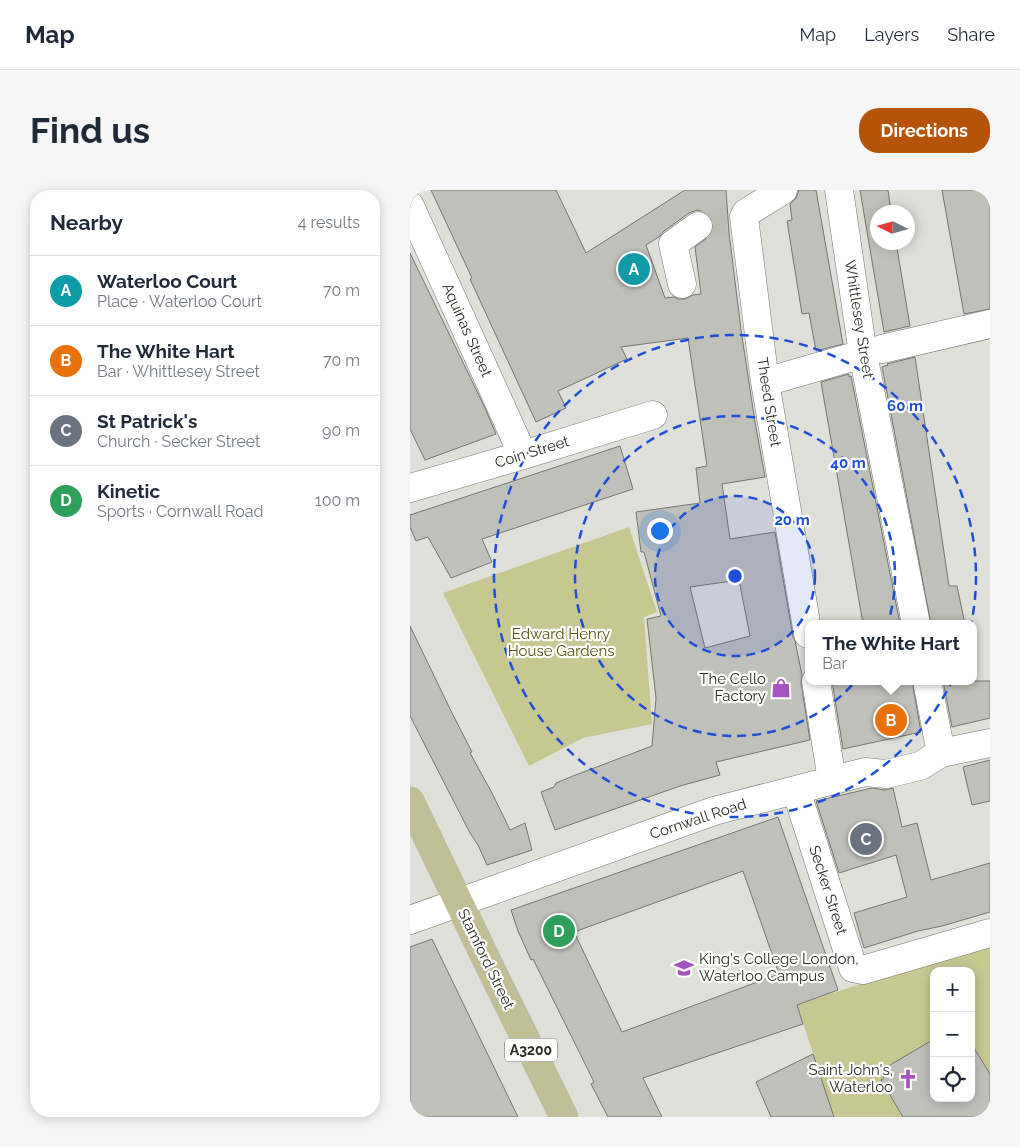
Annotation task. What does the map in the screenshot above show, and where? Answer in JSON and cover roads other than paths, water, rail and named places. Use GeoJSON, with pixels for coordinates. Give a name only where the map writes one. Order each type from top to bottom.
{"type":"FeatureCollection","features":[{"type":"Feature","properties":{"kind":"main road","name":"Stamford Street"},"geometry":{"type":"LineString","coordinates":[[410,801],[564,1117]]}},
{"type":"Feature","properties":{"kind":"street","name":"Theed Street"},"geometry":{"type":"LineString","coordinates":[[783,190],[746,212],[738,219],[806,620]]}},
{"type":"Feature","properties":{"kind":"street","name":"Whittlesey Street"},"geometry":{"type":"LineString","coordinates":[[839,190],[873,352],[915,620]]}},
{"type":"Feature","properties":{"kind":"street","name":"Aquinas Street"},"geometry":{"type":"LineString","coordinates":[[410,206],[523,455]]}},
{"type":"Feature","properties":{"kind":"street"},"geometry":{"type":"LineString","coordinates":[[682,284],[674,244],[698,226]]}},
{"type":"Feature","properties":{"kind":"street"},"geometry":{"type":"LineString","coordinates":[[765,382],[873,352],[990,324]]}},
{"type":"Feature","properties":{"kind":"street","name":"Coin Street"},"geometry":{"type":"LineString","coordinates":[[410,488],[653,415]]}},
{"type":"Feature","properties":{"kind":"street"},"geometry":{"type":"LineString","coordinates":[[817,685],[832,780]]}},
{"type":"Feature","properties":{"kind":"street"},"geometry":{"type":"LineString","coordinates":[[928,685],[941,753]]}},
{"type":"Feature","properties":{"kind":"street","name":"Cornwall Road"},"geometry":{"type":"LineString","coordinates":[[410,920],[714,811],[864,772],[886,774],[920,766],[941,753],[990,742]]}},
{"type":"Feature","properties":{"kind":"street","name":"Secker Street"},"geometry":{"type":"LineString","coordinates":[[796,790],[853,968],[863,970],[990,933]]}},
{"type":"Feature","properties":{"kind":"tunnel"},"geometry":{"type":"LineString","coordinates":[[698,226],[732,220]]}},
{"type":"Feature","properties":{"kind":"place","name":"Waterloo Court"},"geometry":{"type":"Point","coordinates":[634,269]}},
{"type":"Feature","properties":{"kind":"place","name":"The Cello Factory"},"geometry":{"type":"Point","coordinates":[781,688]}},
{"type":"Feature","properties":{"kind":"place","name":"The White Hart"},"geometry":{"type":"Point","coordinates":[891,720]}},
{"type":"Feature","properties":{"kind":"place","name":"St Patrick's"},"geometry":{"type":"Point","coordinates":[866,839]}},
{"type":"Feature","properties":{"kind":"place","name":"Kinetic"},"geometry":{"type":"Point","coordinates":[559,931]}},
{"type":"Feature","properties":{"kind":"place","name":"King's College London, Waterloo Campus"},"geometry":{"type":"Point","coordinates":[684,968]}},
{"type":"Feature","properties":{"kind":"place","name":"Saint John's, Waterloo"},"geometry":{"type":"Point","coordinates":[908,1079]}},
{"type":"Feature","properties":{"kind":"park label","name":"Edward Henry House Gardens"},"geometry":{"type":"Point","coordinates":[561,642]}}]}
